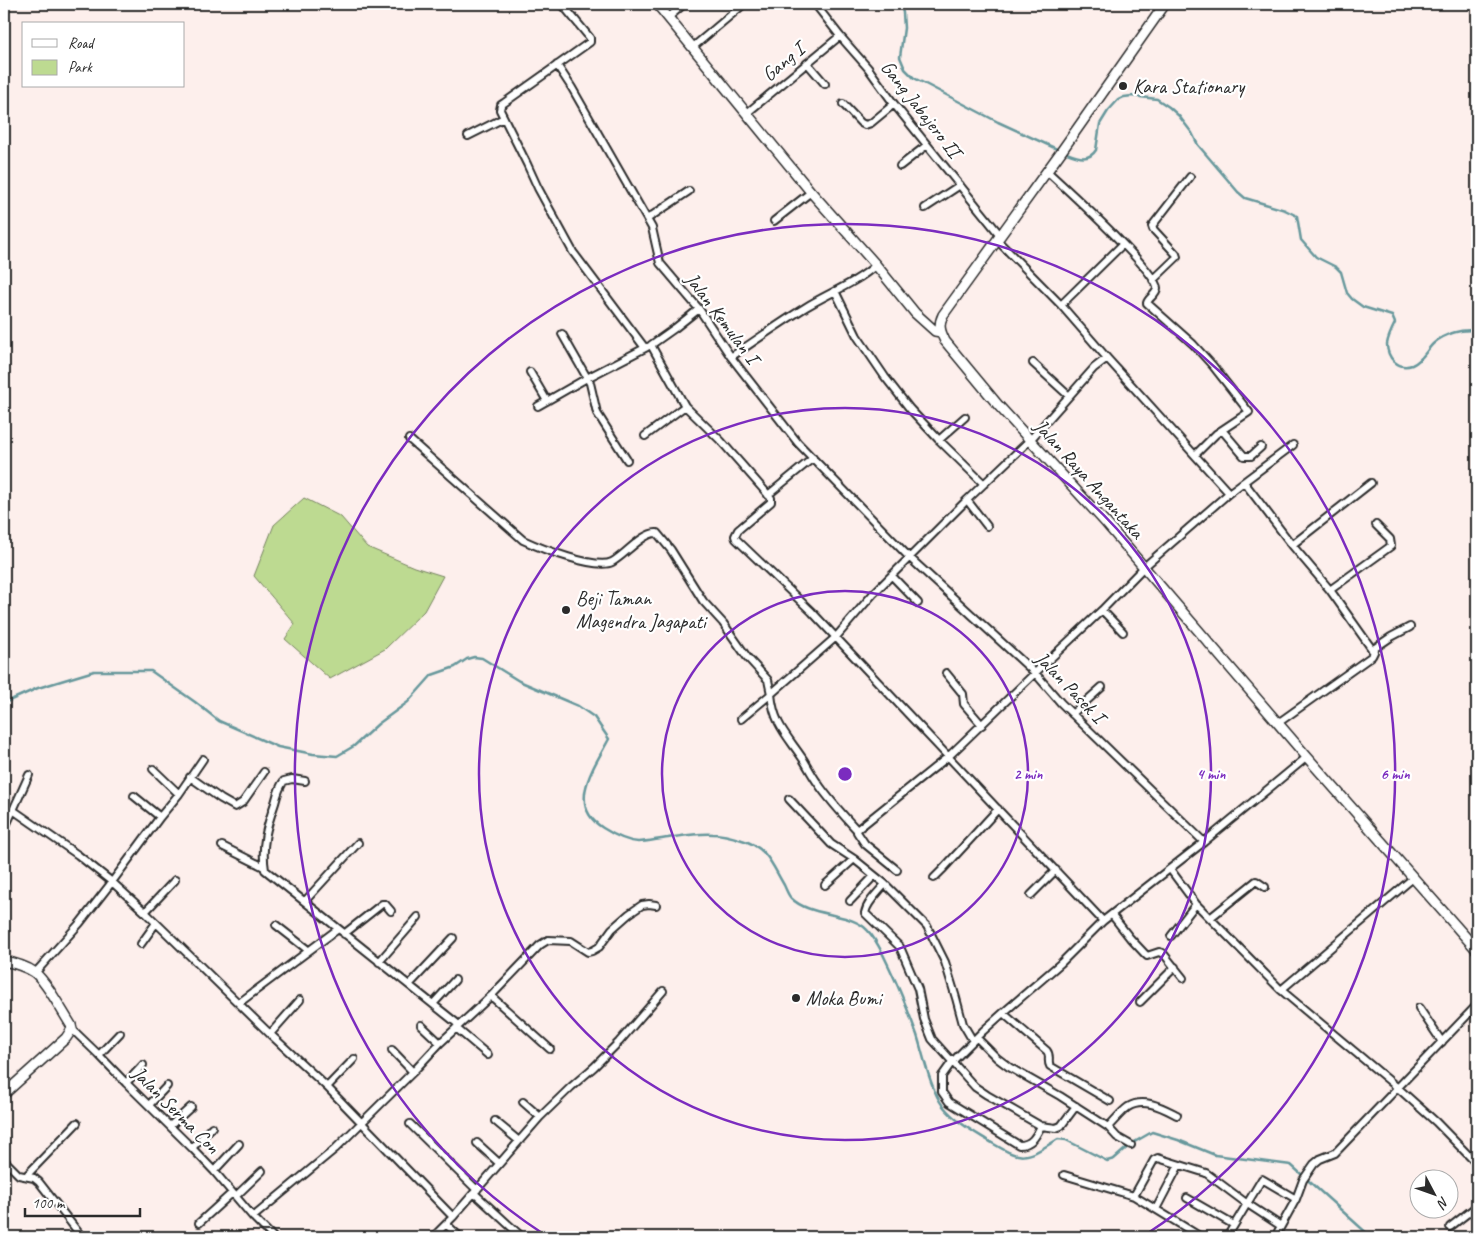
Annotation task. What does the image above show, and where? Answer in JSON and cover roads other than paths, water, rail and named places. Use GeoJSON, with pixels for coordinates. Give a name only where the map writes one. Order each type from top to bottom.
{"type":"FeatureCollection","features":[{"type":"Feature","properties":{"kind":"main road"},"geometry":{"type":"LineString","coordinates":[[658,4],[872,268],[923,321],[934,331],[941,332],[939,325],[943,315],[999,237],[1051,176],[1055,160],[1165,4]]}},
{"type":"Feature","properties":{"kind":"main road","name":"Jalan Raya Angantaka"},"geometry":{"type":"LineString","coordinates":[[941,332],[945,341],[998,405],[1106,523],[1307,757],[1477,950]]}},
{"type":"Feature","properties":{"kind":"main road"},"geometry":{"type":"LineString","coordinates":[[4,960],[35,973],[51,994],[72,1029],[66,1038],[4,1094]]}},
{"type":"Feature","properties":{"kind":"street"},"geometry":{"type":"LineString","coordinates":[[562,4],[590,38],[590,42],[501,105],[500,110],[538,188],[573,252],[648,346],[686,406],[721,441],[771,498],[771,502],[738,530],[735,536],[736,539],[812,612],[1103,921]]}},
{"type":"Feature","properties":{"kind":"street"},"geometry":{"type":"LineString","coordinates":[[669,17],[684,4]]}},
{"type":"Feature","properties":{"kind":"street"},"geometry":{"type":"LineString","coordinates":[[693,47],[744,4]]}},
{"type":"Feature","properties":{"kind":"street","name":"Gang Jabajero II"},"geometry":{"type":"LineString","coordinates":[[815,4],[868,68],[894,104],[960,185],[999,237],[1229,493]]}},
{"type":"Feature","properties":{"kind":"street","name":"Gang I"},"geometry":{"type":"LineString","coordinates":[[747,113],[840,36]]}},
{"type":"Feature","properties":{"kind":"street"},"geometry":{"type":"LineString","coordinates":[[807,62],[825,84]]}},
{"type":"Feature","properties":{"kind":"street","name":"Jalan Kemulan I"},"geometry":{"type":"LineString","coordinates":[[557,65],[654,232],[660,263],[699,309],[731,357],[798,444],[910,558]]}},
{"type":"Feature","properties":{"kind":"street"},"geometry":{"type":"LineString","coordinates":[[843,104],[866,126],[894,104]]}},
{"type":"Feature","properties":{"kind":"street"},"geometry":{"type":"LineString","coordinates":[[468,136],[504,118]]}},
{"type":"Feature","properties":{"kind":"street"},"geometry":{"type":"LineString","coordinates":[[900,166],[927,145]]}},
{"type":"Feature","properties":{"kind":"street"},"geometry":{"type":"LineString","coordinates":[[1051,176],[1123,244],[1153,280],[1157,290],[1147,303],[1193,344],[1249,412],[1222,430],[1195,455]]}},
{"type":"Feature","properties":{"kind":"street"},"geometry":{"type":"LineString","coordinates":[[1153,280],[1178,257],[1152,227],[1190,177]]}},
{"type":"Feature","properties":{"kind":"street"},"geometry":{"type":"LineString","coordinates":[[925,208],[960,185]]}},
{"type":"Feature","properties":{"kind":"street"},"geometry":{"type":"LineString","coordinates":[[647,219],[689,191]]}},
{"type":"Feature","properties":{"kind":"street"},"geometry":{"type":"LineString","coordinates":[[774,221],[811,192]]}},
{"type":"Feature","properties":{"kind":"street"},"geometry":{"type":"LineString","coordinates":[[1061,305],[1123,244]]}},
{"type":"Feature","properties":{"kind":"street"},"geometry":{"type":"LineString","coordinates":[[731,357],[779,324],[872,268]]}},
{"type":"Feature","properties":{"kind":"street"},"geometry":{"type":"LineString","coordinates":[[835,292],[875,364],[910,408],[984,484]]}},
{"type":"Feature","properties":{"kind":"street"},"geometry":{"type":"LineString","coordinates":[[538,406],[586,378],[648,346],[699,309]]}},
{"type":"Feature","properties":{"kind":"street"},"geometry":{"type":"LineString","coordinates":[[562,334],[591,386],[597,413],[627,460]]}},
{"type":"Feature","properties":{"kind":"street"},"geometry":{"type":"LineString","coordinates":[[741,719],[836,637],[873,594],[966,500],[1031,439],[1094,368],[1107,358]]}},
{"type":"Feature","properties":{"kind":"street"},"geometry":{"type":"LineString","coordinates":[[1033,363],[1069,396]]}},
{"type":"Feature","properties":{"kind":"street"},"geometry":{"type":"LineString","coordinates":[[530,372],[547,401]]}},
{"type":"Feature","properties":{"kind":"street"},"geometry":{"type":"LineString","coordinates":[[645,436],[686,406]]}},
{"type":"Feature","properties":{"kind":"street"},"geometry":{"type":"LineString","coordinates":[[940,440],[965,417]]}},
{"type":"Feature","properties":{"kind":"street"},"geometry":{"type":"LineString","coordinates":[[1222,430],[1244,456],[1251,456],[1261,447]]}},
{"type":"Feature","properties":{"kind":"street"},"geometry":{"type":"LineString","coordinates":[[409,439],[524,540],[541,548],[583,561],[597,564],[611,563],[651,534],[657,533],[671,550],[703,601],[723,623],[747,657],[768,680],[772,708],[777,722],[818,783],[857,830],[865,844],[897,870]]}},
{"type":"Feature","properties":{"kind":"street"},"geometry":{"type":"LineString","coordinates":[[857,830],[948,756],[982,725],[1144,567],[1229,493],[1293,445]]}},
{"type":"Feature","properties":{"kind":"street"},"geometry":{"type":"LineString","coordinates":[[768,495],[812,458]]}},
{"type":"Feature","properties":{"kind":"street"},"geometry":{"type":"LineString","coordinates":[[1244,482],[1292,545],[1330,590],[1374,652],[1372,656],[1278,723]]}},
{"type":"Feature","properties":{"kind":"street"},"geometry":{"type":"LineString","coordinates":[[1292,545],[1371,483]]}},
{"type":"Feature","properties":{"kind":"street"},"geometry":{"type":"LineString","coordinates":[[966,500],[987,526]]}},
{"type":"Feature","properties":{"kind":"street"},"geometry":{"type":"LineString","coordinates":[[1330,590],[1391,546],[1390,539],[1376,525]]}},
{"type":"Feature","properties":{"kind":"street","name":"Jalan Pasek I"},"geometry":{"type":"LineString","coordinates":[[910,558],[1035,673],[1072,714],[1204,842]]}},
{"type":"Feature","properties":{"kind":"street"},"geometry":{"type":"LineString","coordinates":[[892,576],[918,603]]}},
{"type":"Feature","properties":{"kind":"street"},"geometry":{"type":"LineString","coordinates":[[1102,610],[1122,632]]}},
{"type":"Feature","properties":{"kind":"street"},"geometry":{"type":"LineString","coordinates":[[1372,650],[1410,627]]}},
{"type":"Feature","properties":{"kind":"street"},"geometry":{"type":"LineString","coordinates":[[946,673],[963,694],[964,704],[982,725]]}},
{"type":"Feature","properties":{"kind":"street"},"geometry":{"type":"LineString","coordinates":[[1072,714],[1102,687]]}},
{"type":"Feature","properties":{"kind":"street"},"geometry":{"type":"LineString","coordinates":[[1041,1126],[1034,1140],[1024,1145],[1019,1145],[949,1102],[942,1092],[941,1080],[945,1070],[983,1031],[1061,963],[1103,921],[1204,842],[1307,757]]}},
{"type":"Feature","properties":{"kind":"street"},"geometry":{"type":"LineString","coordinates":[[35,973],[80,923],[112,882],[179,794],[202,759]]}},
{"type":"Feature","properties":{"kind":"street"},"geometry":{"type":"LineString","coordinates":[[153,770],[179,794]]}},
{"type":"Feature","properties":{"kind":"street"},"geometry":{"type":"LineString","coordinates":[[190,777],[235,807],[243,802],[264,772]]}},
{"type":"Feature","properties":{"kind":"street"},"geometry":{"type":"LineString","coordinates":[[4,830],[29,775]]}},
{"type":"Feature","properties":{"kind":"street"},"geometry":{"type":"LineString","coordinates":[[305,781],[292,779],[284,781],[279,788],[266,829],[263,852],[266,871],[433,1004],[488,1055]]}},
{"type":"Feature","properties":{"kind":"street"},"geometry":{"type":"LineString","coordinates":[[134,796],[160,817]]}},
{"type":"Feature","properties":{"kind":"street"},"geometry":{"type":"LineString","coordinates":[[789,799],[830,844],[854,859],[885,884],[927,926],[944,962],[963,1024],[975,1039],[1009,1067],[1076,1106],[1108,1127],[1117,1137],[1132,1145]]}},
{"type":"Feature","properties":{"kind":"street"},"geometry":{"type":"LineString","coordinates":[[934,878],[998,809]]}},
{"type":"Feature","properties":{"kind":"street"},"geometry":{"type":"LineString","coordinates":[[13,810],[78,855],[145,912],[327,1087],[453,1217]]}},
{"type":"Feature","properties":{"kind":"street"},"geometry":{"type":"LineString","coordinates":[[305,901],[358,843]]}},
{"type":"Feature","properties":{"kind":"street"},"geometry":{"type":"LineString","coordinates":[[222,846],[264,867]]}},
{"type":"Feature","properties":{"kind":"street"},"geometry":{"type":"LineString","coordinates":[[825,885],[854,859]]}},
{"type":"Feature","properties":{"kind":"street"},"geometry":{"type":"LineString","coordinates":[[1170,869],[1196,904],[1281,990],[1398,1088],[1436,1122],[1477,1164]]}},
{"type":"Feature","properties":{"kind":"street"},"geometry":{"type":"LineString","coordinates":[[1031,895],[1056,870]]}},
{"type":"Feature","properties":{"kind":"street"},"geometry":{"type":"LineString","coordinates":[[850,901],[874,876]]}},
{"type":"Feature","properties":{"kind":"street"},"geometry":{"type":"LineString","coordinates":[[1281,990],[1413,878]]}},
{"type":"Feature","properties":{"kind":"street"},"geometry":{"type":"LineString","coordinates":[[145,912],[175,880]]}},
{"type":"Feature","properties":{"kind":"street"},"geometry":{"type":"LineString","coordinates":[[1210,918],[1256,881],[1265,887]]}},
{"type":"Feature","properties":{"kind":"street"},"geometry":{"type":"LineString","coordinates":[[885,884],[866,907],[865,913],[900,947],[918,990],[930,1035],[952,1062],[981,1091],[1041,1126],[1056,1128],[1061,1126],[1076,1106]]}},
{"type":"Feature","properties":{"kind":"street"},"geometry":{"type":"LineString","coordinates":[[239,1003],[308,950],[382,904],[385,904],[391,911]]}},
{"type":"Feature","properties":{"kind":"street"},"geometry":{"type":"LineString","coordinates":[[1171,936],[1196,904]]}},
{"type":"Feature","properties":{"kind":"street"},"geometry":{"type":"LineString","coordinates":[[253,1217],[336,1149],[440,1043],[546,941],[571,941],[588,952],[592,951],[629,914],[642,905],[656,905]]}},
{"type":"Feature","properties":{"kind":"street"},"geometry":{"type":"LineString","coordinates":[[1112,915],[1147,956],[1161,952],[1183,978]]}},
{"type":"Feature","properties":{"kind":"street"},"geometry":{"type":"LineString","coordinates":[[379,962],[418,917]]}},
{"type":"Feature","properties":{"kind":"street"},"geometry":{"type":"LineString","coordinates":[[141,944],[156,923]]}},
{"type":"Feature","properties":{"kind":"street"},"geometry":{"type":"LineString","coordinates":[[276,925],[308,950]]}},
{"type":"Feature","properties":{"kind":"street"},"geometry":{"type":"LineString","coordinates":[[409,985],[453,938]]}},
{"type":"Feature","properties":{"kind":"street"},"geometry":{"type":"LineString","coordinates":[[1140,1002],[1175,967]]}},
{"type":"Feature","properties":{"kind":"street"},"geometry":{"type":"LineString","coordinates":[[433,1004],[455,980]]}},
{"type":"Feature","properties":{"kind":"street"},"geometry":{"type":"LineString","coordinates":[[434,1237],[540,1117],[613,1049],[662,991]]}},
{"type":"Feature","properties":{"kind":"street"},"geometry":{"type":"LineString","coordinates":[[491,996],[550,1049]]}},
{"type":"Feature","properties":{"kind":"street"},"geometry":{"type":"LineString","coordinates":[[270,1034],[300,1000]]}},
{"type":"Feature","properties":{"kind":"street"},"geometry":{"type":"LineString","coordinates":[[1275,1237],[1296,1199],[1303,1180],[1318,1160],[1335,1153],[1477,1005]]}},
{"type":"Feature","properties":{"kind":"street"},"geometry":{"type":"LineString","coordinates":[[1419,1008],[1442,1042]]}},
{"type":"Feature","properties":{"kind":"street"},"geometry":{"type":"LineString","coordinates":[[1003,1013],[1047,1051],[1050,1056],[1050,1066],[1110,1101]]}},
{"type":"Feature","properties":{"kind":"street"},"geometry":{"type":"LineString","coordinates":[[421,1025],[440,1043]]}},
{"type":"Feature","properties":{"kind":"street","name":"Jalan Serma Con"},"geometry":{"type":"LineString","coordinates":[[72,1029],[192,1148],[273,1237]]}},
{"type":"Feature","properties":{"kind":"street"},"geometry":{"type":"LineString","coordinates":[[100,1055],[120,1033]]}},
{"type":"Feature","properties":{"kind":"street"},"geometry":{"type":"LineString","coordinates":[[392,1050],[413,1072]]}},
{"type":"Feature","properties":{"kind":"street"},"geometry":{"type":"LineString","coordinates":[[327,1087],[354,1059]]}},
{"type":"Feature","properties":{"kind":"street"},"geometry":{"type":"LineString","coordinates":[[126,1084],[143,1065]]}},
{"type":"Feature","properties":{"kind":"street"},"geometry":{"type":"LineString","coordinates":[[149,1105],[168,1086]]}},
{"type":"Feature","properties":{"kind":"street"},"geometry":{"type":"LineString","coordinates":[[523,1102],[540,1117]]}},
{"type":"Feature","properties":{"kind":"street"},"geometry":{"type":"LineString","coordinates":[[1108,1127],[1126,1109],[1141,1103],[1155,1105],[1177,1115]]}},
{"type":"Feature","properties":{"kind":"street"},"geometry":{"type":"LineString","coordinates":[[170,1126],[191,1107]]}},
{"type":"Feature","properties":{"kind":"street"},"geometry":{"type":"LineString","coordinates":[[495,1121],[519,1141]]}},
{"type":"Feature","properties":{"kind":"street"},"geometry":{"type":"LineString","coordinates":[[26,1176],[77,1124]]}},
{"type":"Feature","properties":{"kind":"street"},"geometry":{"type":"LineString","coordinates":[[410,1124],[522,1237]]}},
{"type":"Feature","properties":{"kind":"street"},"geometry":{"type":"LineString","coordinates":[[192,1148],[212,1127]]}},
{"type":"Feature","properties":{"kind":"street"},"geometry":{"type":"LineString","coordinates":[[477,1143],[500,1163]]}},
{"type":"Feature","properties":{"kind":"street"},"geometry":{"type":"LineString","coordinates":[[214,1171],[239,1144]]}},
{"type":"Feature","properties":{"kind":"street"},"geometry":{"type":"LineString","coordinates":[[1134,1196],[1156,1158],[1206,1174],[1281,1226]]}},
{"type":"Feature","properties":{"kind":"street"},"geometry":{"type":"LineString","coordinates":[[4,1160],[19,1175],[34,1178],[39,1182],[82,1237]]}},
{"type":"Feature","properties":{"kind":"street"},"geometry":{"type":"LineString","coordinates":[[1156,1209],[1179,1165]]}},
{"type":"Feature","properties":{"kind":"street"},"geometry":{"type":"LineString","coordinates":[[199,1223],[262,1170]]}},
{"type":"Feature","properties":{"kind":"street"},"geometry":{"type":"LineString","coordinates":[[1064,1175],[1134,1196],[1201,1237]]}},
{"type":"Feature","properties":{"kind":"street"},"geometry":{"type":"LineString","coordinates":[[1227,1237],[1262,1179],[1296,1199]]}},
{"type":"Feature","properties":{"kind":"street"},"geometry":{"type":"LineString","coordinates":[[1187,1198],[1234,1225]]}},
{"type":"Feature","properties":{"kind":"street"},"geometry":{"type":"LineString","coordinates":[[1450,1227],[1477,1206]]}},
{"type":"Feature","properties":{"kind":"street"},"geometry":{"type":"LineString","coordinates":[[446,1224],[460,1237]]}},
{"type":"Feature","properties":{"kind":"waterway"},"geometry":{"type":"LineString","coordinates":[[901,4],[904,28],[900,57],[905,69],[914,78],[998,122],[1059,150]]}},
{"type":"Feature","properties":{"kind":"waterway"},"geometry":{"type":"LineString","coordinates":[[1064,152],[1081,157],[1093,154],[1096,150],[1100,124],[1118,100],[1132,96],[1157,99],[1179,116],[1192,133],[1198,145],[1245,198],[1285,210],[1297,216],[1301,240],[1316,257],[1336,267],[1341,272],[1347,293],[1352,299],[1363,307],[1392,316],[1395,323],[1387,344],[1389,354],[1394,362],[1402,366],[1412,365],[1434,343],[1443,337],[1454,332],[1477,331]]}},
{"type":"Feature","properties":{"kind":"waterway"},"geometry":{"type":"LineString","coordinates":[[4,703],[38,688],[94,671],[151,671],[219,721],[278,747],[313,754],[337,756],[354,746],[378,724],[408,702],[432,675],[455,667],[467,659],[474,657],[482,658],[519,681],[578,706],[594,717],[609,739],[586,785],[585,797],[586,808],[592,819],[603,828],[620,837],[638,842],[690,835],[716,834],[750,843],[768,858],[791,898],[799,904],[856,922],[864,927],[882,952],[901,993],[917,1035],[931,1082],[939,1099],[943,1106],[969,1129],[1008,1152],[1022,1156],[1029,1155],[1058,1139],[1066,1140],[1107,1161],[1114,1159],[1131,1144],[1152,1132],[1215,1155],[1291,1165],[1373,1237]]}},
{"type":"Feature","properties":{"kind":"place","name":"Kara Stationary"},"geometry":{"type":"Point","coordinates":[1123,86]}},
{"type":"Feature","properties":{"kind":"place","name":"Beji Taman Magendra Jagapati"},"geometry":{"type":"Point","coordinates":[566,610]}},
{"type":"Feature","properties":{"kind":"place","name":"Moka Bumi"},"geometry":{"type":"Point","coordinates":[796,998]}}]}
